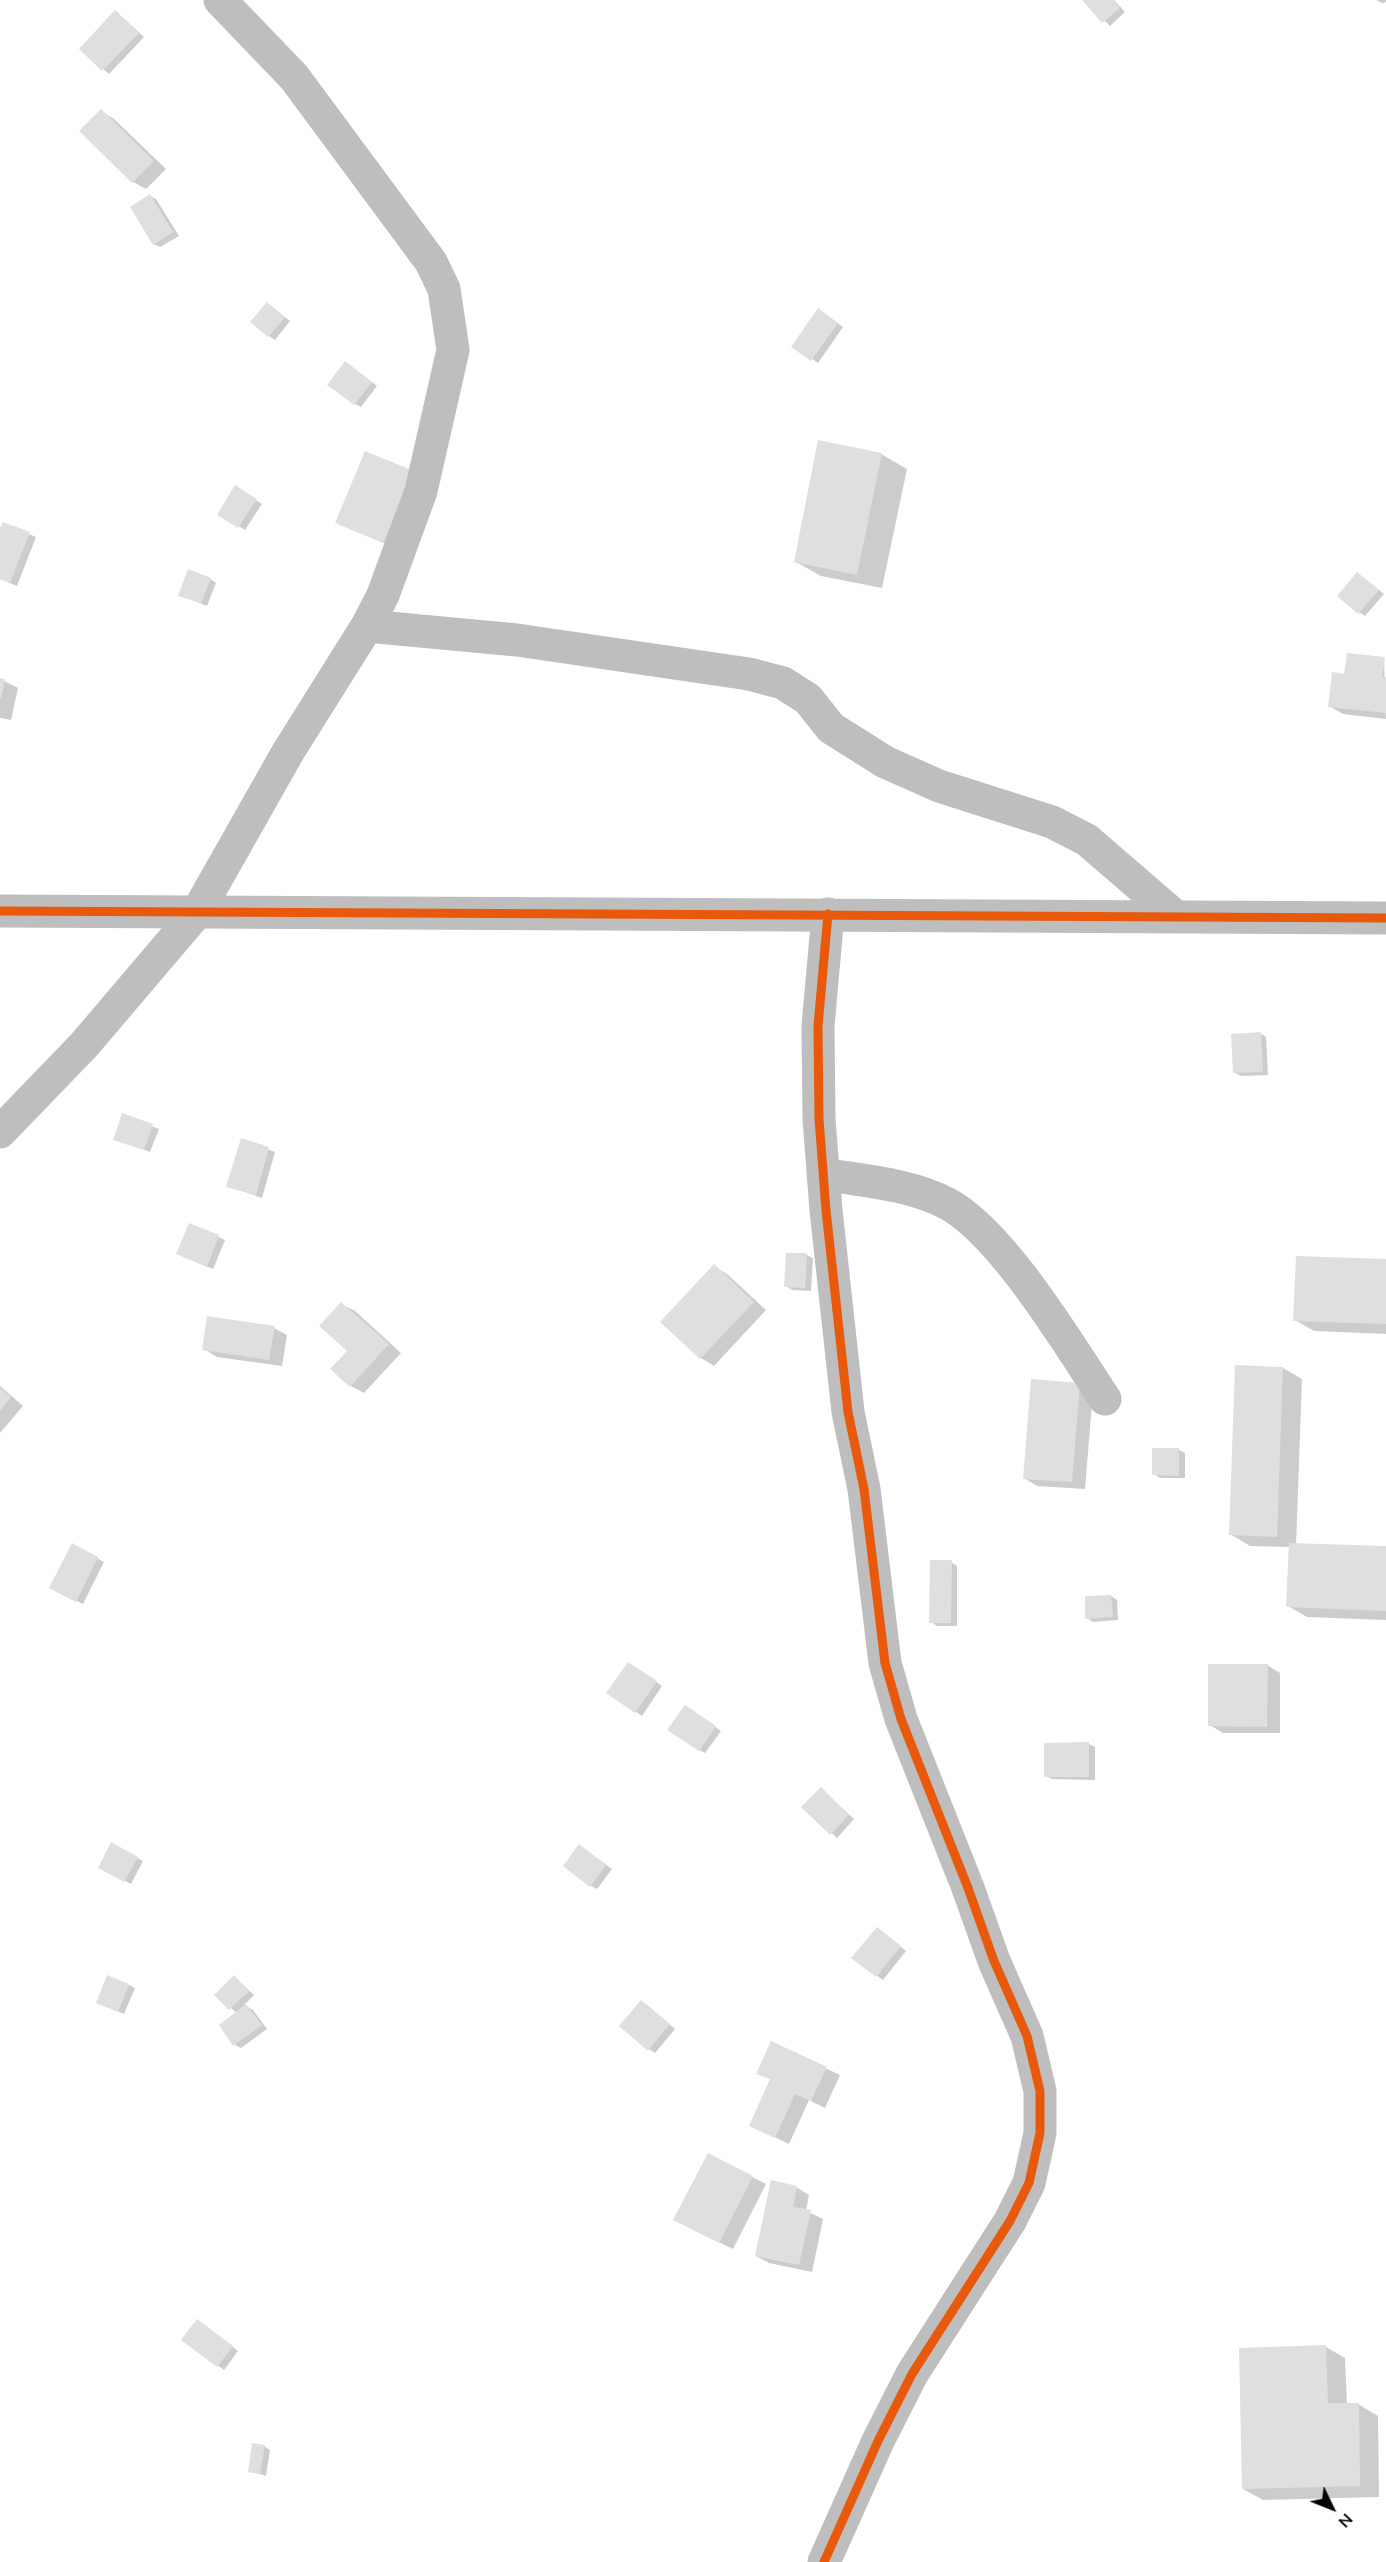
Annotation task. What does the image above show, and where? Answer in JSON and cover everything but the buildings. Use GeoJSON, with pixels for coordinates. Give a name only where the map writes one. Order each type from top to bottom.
{"type":"FeatureCollection","features":[{"type":"Feature","properties":{"kind":"street"},"geometry":{"type":"LineString","coordinates":[[0,1132],[84,1045],[198,911],[288,752],[367,626],[397,562],[421,491],[446,388],[453,350],[444,289],[431,262],[308,95],[220,0]]}},
{"type":"Feature","properties":{"kind":"street"},"geometry":{"type":"LineString","coordinates":[[367,626],[517,639],[749,674],[783,683],[808,699],[831,728],[885,762],[939,786],[1052,822],[1087,840],[1175,916]]}},
{"type":"Feature","properties":{"kind":"street"},"geometry":{"type":"LineString","coordinates":[[0,911],[1386,918]]}},
{"type":"Feature","properties":{"kind":"street"},"geometry":{"type":"LineString","coordinates":[[824,2562],[878,2441],[912,2374],[1010,2222],[1029,2183],[1040,2133],[1040,2091],[1027,2036],[994,1961],[968,1888],[900,1719],[885,1663],[864,1489],[848,1412],[835,1305],[819,1119],[818,1026],[828,914]]}},
{"type":"Feature","properties":{"kind":"street"},"geometry":{"type":"LineString","coordinates":[[824,1174],[898,1186],[948,1204],[980,1230],[1026,1285],[1106,1399]]}},
{"type":"Feature","properties":{"kind":"cycle path"},"geometry":{"type":"LineString","coordinates":[[0,911],[1386,918]]}},
{"type":"Feature","properties":{"kind":"cycle path"},"geometry":{"type":"LineString","coordinates":[[824,2562],[878,2441],[912,2374],[1010,2221],[1029,2183],[1040,2133],[1040,2091],[1027,2036],[994,1961],[968,1888],[901,1719],[885,1663],[864,1489],[848,1412],[826,1210],[819,1119],[818,1026],[828,914]]}}]}
